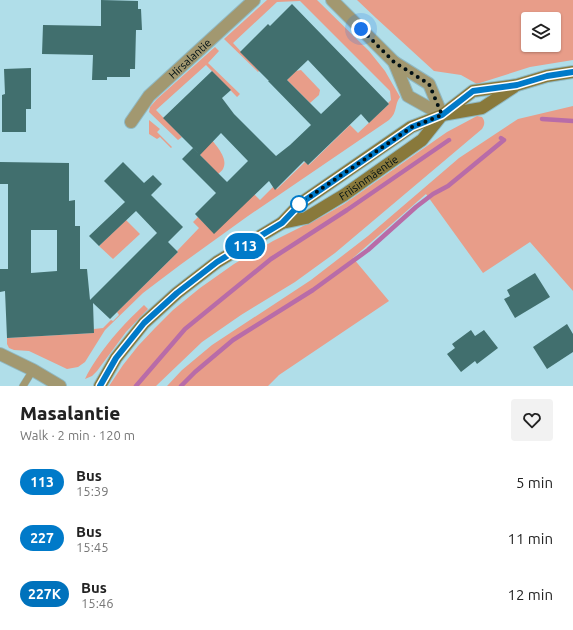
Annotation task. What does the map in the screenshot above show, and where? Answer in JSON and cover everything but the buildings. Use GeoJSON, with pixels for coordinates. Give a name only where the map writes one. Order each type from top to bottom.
{"type":"FeatureCollection","features":[{"type":"Feature","properties":{"kind":"main road","name":"Friisinmäentie"},"geometry":{"type":"LineString","coordinates":[[282,223],[306,218],[344,195],[422,140],[442,115],[473,91],[517,85],[547,76],[573,72]]}},
{"type":"Feature","properties":{"kind":"main road","name":"Friisinmäentie"},"geometry":{"type":"LineString","coordinates":[[100,386],[116,358],[144,323],[177,293],[217,262],[282,223],[301,203],[412,127],[442,115],[482,108],[517,85]]}},
{"type":"Feature","properties":{"kind":"street","name":"Hirsalantie"},"geometry":{"type":"LineString","coordinates":[[131,122],[149,96],[254,0]]}},
{"type":"Feature","properties":{"kind":"street"},"geometry":{"type":"LineString","coordinates":[[332,0],[394,62],[429,84],[442,115]]}},
{"type":"Feature","properties":{"kind":"street"},"geometry":{"type":"LineString","coordinates":[[394,62],[408,96],[442,115]]}},
{"type":"Feature","properties":{"kind":"street"},"geometry":{"type":"LineString","coordinates":[[0,354],[33,370],[60,386]]}},
{"type":"Feature","properties":{"kind":"lane"},"geometry":{"type":"LineString","coordinates":[[23,386],[33,370]]}},
{"type":"Feature","properties":{"kind":"shaded area"},"geometry":{"type":"Polygon","coordinates":[[[267,0],[317,0],[369,51],[385,71],[400,97],[392,117],[248,216],[143,293],[105,330],[85,362],[78,367],[67,369],[29,351],[14,350],[9,348],[7,338],[94,333],[94,329],[103,328],[119,315],[117,312],[178,252],[177,251],[199,228],[193,222],[198,217],[214,233],[254,194],[260,200],[274,186],[277,189],[305,162],[309,165],[350,125],[358,133],[389,104],[388,103],[391,100],[390,91],[300,1],[277,2],[233,43],[259,71],[258,72],[224,39],[267,0]]]}},
{"type":"Feature","properties":{"kind":"shaded area"},"geometry":{"type":"Polygon","coordinates":[[[357,0],[573,0],[573,60],[530,67],[477,84],[461,75],[434,71],[357,0]]]}},
{"type":"Feature","properties":{"kind":"shaded area"},"geometry":{"type":"Polygon","coordinates":[[[215,47],[219,51],[208,63],[240,94],[237,97],[206,65],[156,110],[182,137],[178,140],[149,112],[150,107],[215,47]]]}},
{"type":"Feature","properties":{"kind":"shaded area"},"geometry":{"type":"Polygon","coordinates":[[[301,70],[320,90],[319,95],[310,103],[287,80],[296,71],[301,70]]]}},
{"type":"Feature","properties":{"kind":"shaded area"},"geometry":{"type":"Polygon","coordinates":[[[573,106],[573,291],[530,242],[483,273],[426,194],[353,258],[389,301],[279,375],[268,386],[167,386],[182,370],[212,345],[311,280],[368,236],[459,158],[518,119],[573,106]]]}},
{"type":"Feature","properties":{"kind":"shaded area"},"geometry":{"type":"Polygon","coordinates":[[[477,116],[482,117],[484,120],[482,129],[335,253],[295,282],[241,315],[202,342],[156,386],[109,386],[138,346],[173,310],[200,288],[234,264],[273,241],[344,204],[447,132],[477,116]]]}},
{"type":"Feature","properties":{"kind":"shaded area"},"geometry":{"type":"Polygon","coordinates":[[[149,120],[160,129],[157,132],[172,147],[171,148],[160,137],[157,139],[149,134],[149,120]]]}},
{"type":"Feature","properties":{"kind":"shaded area"},"geometry":{"type":"Polygon","coordinates":[[[210,138],[221,152],[224,161],[223,169],[218,174],[200,155],[210,138]]]}},
{"type":"Feature","properties":{"kind":"shaded area"},"geometry":{"type":"Polygon","coordinates":[[[126,220],[140,234],[113,259],[99,246],[126,220]]]}},
{"type":"Feature","properties":{"kind":"shaded area"},"geometry":{"type":"Polygon","coordinates":[[[144,305],[148,309],[126,332],[97,371],[92,376],[85,379],[107,345],[144,305]]]}},
{"type":"Feature","properties":{"kind":"waterway"},"geometry":{"type":"LineString","coordinates":[[542,119],[573,121]]}},
{"type":"Feature","properties":{"kind":"waterway"},"geometry":{"type":"LineString","coordinates":[[181,386],[195,372],[233,340],[313,290],[368,250],[416,207],[433,194],[448,186],[504,140],[501,138]]}},
{"type":"Feature","properties":{"kind":"waterway"},"geometry":{"type":"LineString","coordinates":[[136,386],[185,329],[271,259],[347,210],[449,140]]}},
{"type":"Feature","properties":{"kind":"bus line","name":"113"},"geometry":{"type":"LineString","coordinates":[[100,386],[116,358],[144,323],[177,293],[217,262],[282,223],[301,203],[412,127],[442,115],[473,91],[517,85],[547,76],[573,72]]}},
{"type":"Feature","properties":{"kind":"route"},"geometry":{"type":"LineString","coordinates":[[299,204],[412,127],[442,115],[429,84],[394,62],[361,29]]}}]}
